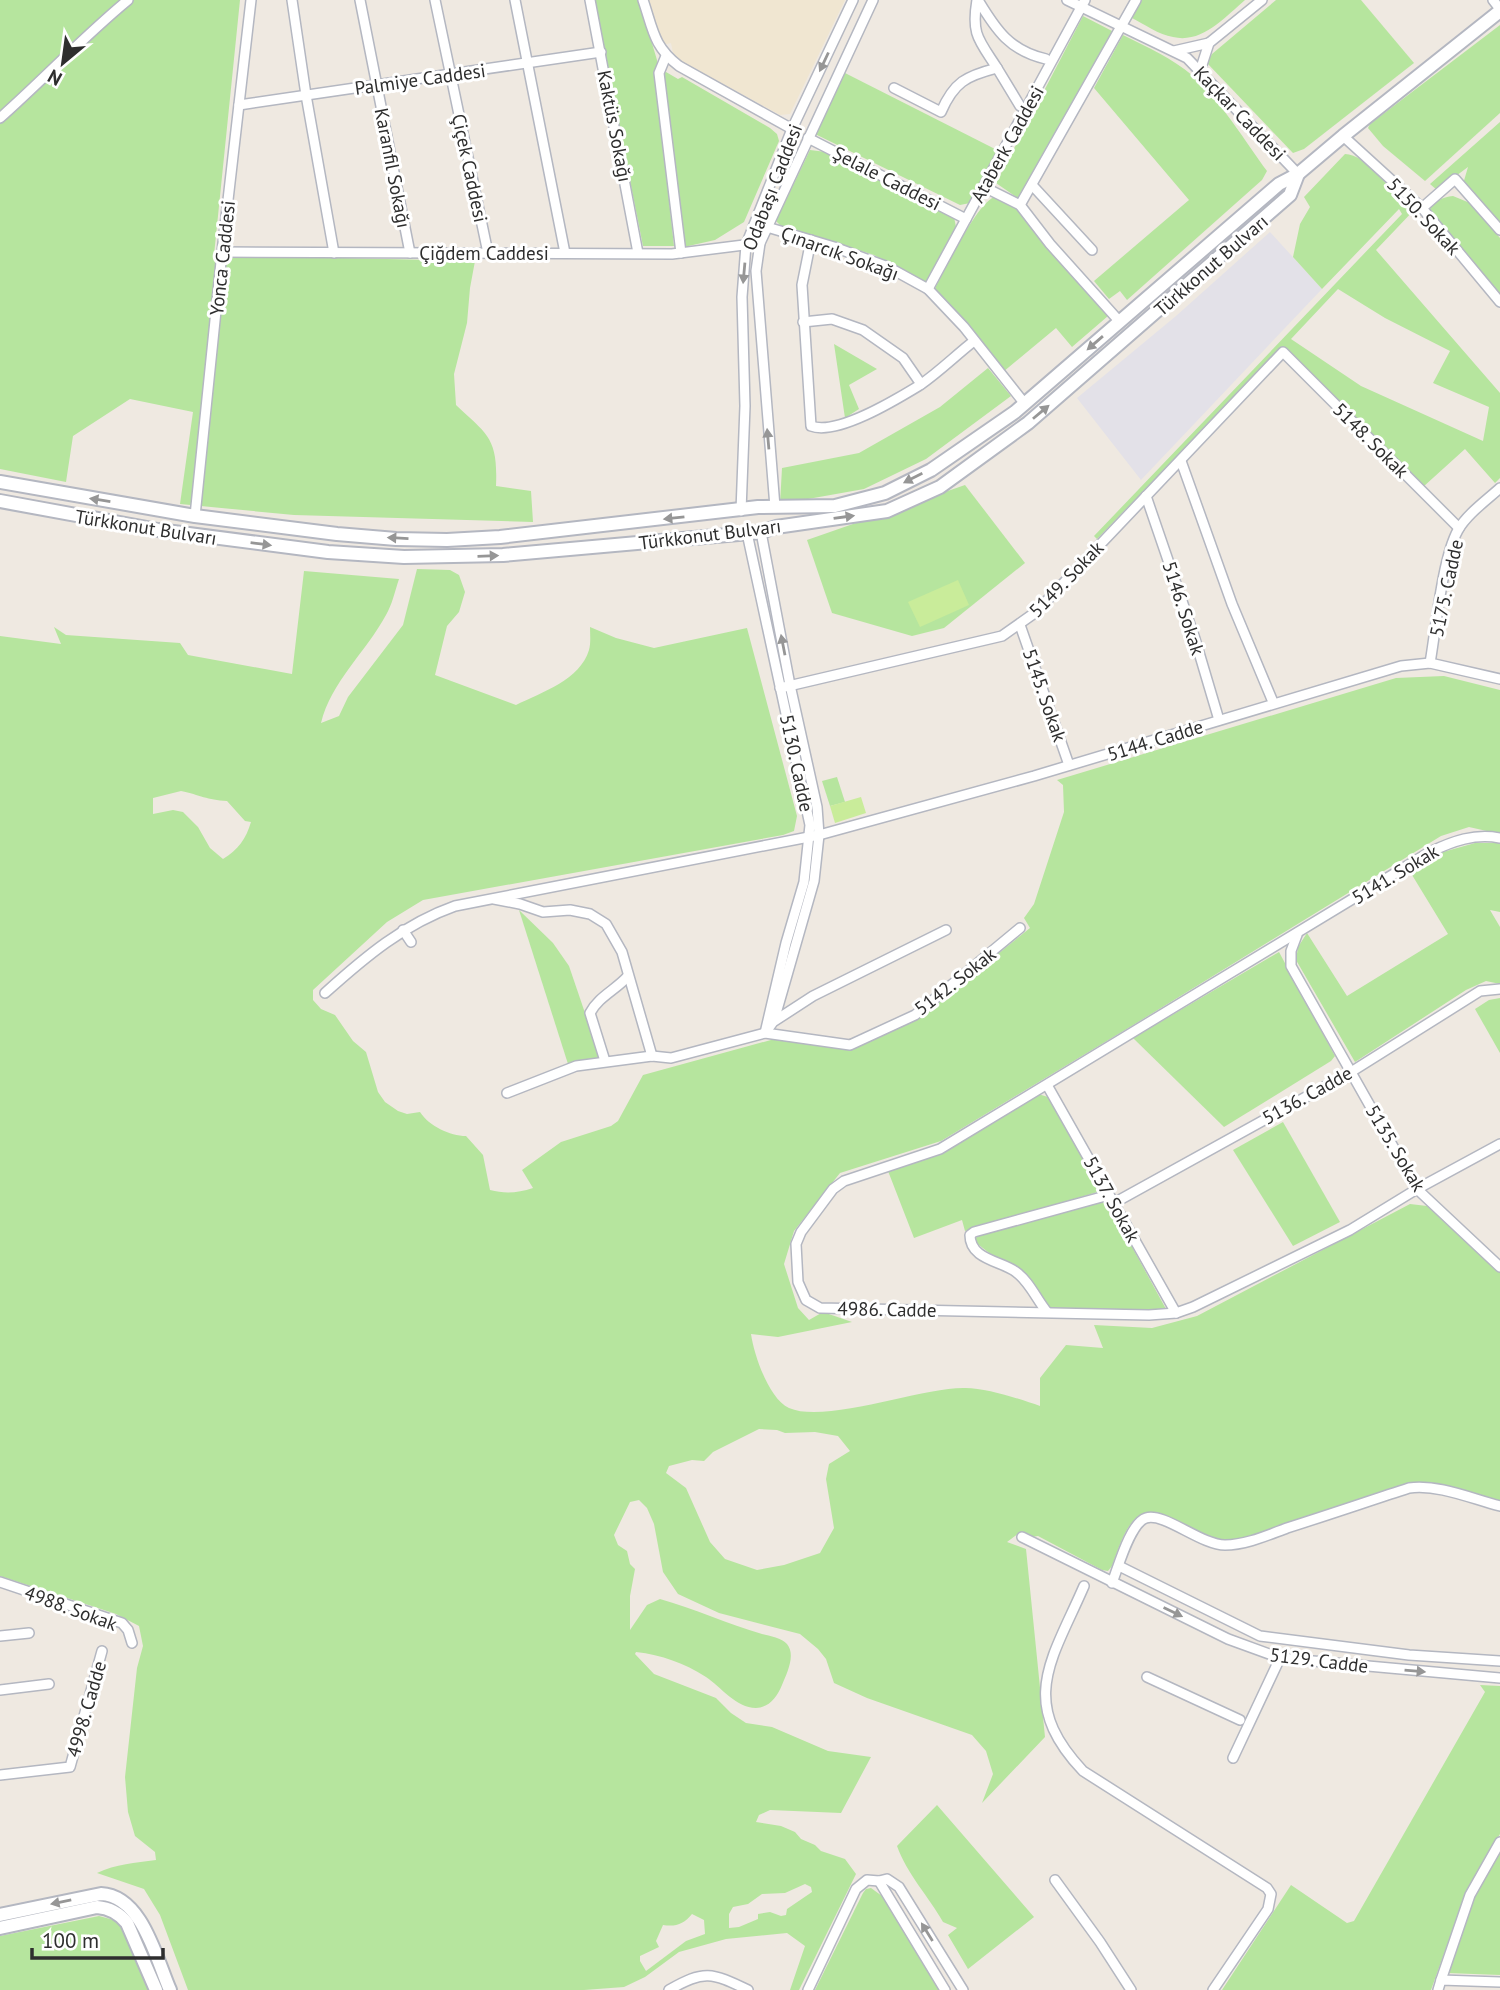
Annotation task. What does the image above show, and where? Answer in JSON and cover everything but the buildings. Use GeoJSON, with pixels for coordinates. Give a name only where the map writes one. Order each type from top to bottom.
{"type":"FeatureCollection","features":[{"type":"Feature","properties":{"kind":"street"},"geometry":{"type":"LineString","coordinates":[[0,118],[38,85],[89,32],[128,0]]}},
{"type":"Feature","properties":{"kind":"street","name":"Yonca Caddesi"},"geometry":{"type":"LineString","coordinates":[[195,516],[251,0]]}},
{"type":"Feature","properties":{"kind":"street"},"geometry":{"type":"LineString","coordinates":[[292,0],[334,253]]}},
{"type":"Feature","properties":{"kind":"street","name":"Karanfil Sokağı"},"geometry":{"type":"LineString","coordinates":[[360,0],[410,254]]}},
{"type":"Feature","properties":{"kind":"street","name":"Çiçek Caddesi"},"geometry":{"type":"LineString","coordinates":[[435,0],[488,253]]}},
{"type":"Feature","properties":{"kind":"street"},"geometry":{"type":"LineString","coordinates":[[515,0],[565,253]]}},
{"type":"Feature","properties":{"kind":"street","name":"Kaktüs Sokağı"},"geometry":{"type":"LineString","coordinates":[[590,0],[638,253]]}},
{"type":"Feature","properties":{"kind":"street"},"geometry":{"type":"LineString","coordinates":[[643,0],[657,43],[666,56],[679,66],[792,129]]}},
{"type":"Feature","properties":{"kind":"street","name":"Odabaşı Caddesi"},"geometry":{"type":"LineString","coordinates":[[741,511],[746,407],[741,297],[746,245],[792,129],[853,0]]}},
{"type":"Feature","properties":{"kind":"street","name":"Odabaşı Caddesi"},"geometry":{"type":"LineString","coordinates":[[775,507],[756,271],[760,243],[873,0]]}},
{"type":"Feature","properties":{"kind":"street"},"geometry":{"type":"LineString","coordinates":[[978,0],[1009,43],[1028,55],[1045,59]]}},
{"type":"Feature","properties":{"kind":"street"},"geometry":{"type":"LineString","coordinates":[[978,0],[974,24],[978,40],[1020,106]]}},
{"type":"Feature","properties":{"kind":"street","name":"Kaçkar Caddesi"},"geometry":{"type":"LineString","coordinates":[[1067,0],[1083,3],[1187,58],[1298,174]]}},
{"type":"Feature","properties":{"kind":"street"},"geometry":{"type":"LineString","coordinates":[[1020,205],[1136,0]]}},
{"type":"Feature","properties":{"kind":"street"},"geometry":{"type":"LineString","coordinates":[[1174,51],[1209,43],[1262,0]]}},
{"type":"Feature","properties":{"kind":"street"},"geometry":{"type":"LineString","coordinates":[[1493,0],[1500,10]]}},
{"type":"Feature","properties":{"kind":"street","name":"Ataberk Caddesi"},"geometry":{"type":"LineString","coordinates":[[928,289],[1083,3]]}},
{"type":"Feature","properties":{"kind":"street","name":"Türkkonut Bulvarı"},"geometry":{"type":"LineString","coordinates":[[0,482],[195,516],[337,534],[447,540],[500,537],[775,507],[835,506],[885,492],[931,470],[1025,404],[1279,184],[1298,174],[1500,10]]}},
{"type":"Feature","properties":{"kind":"street"},"geometry":{"type":"LineString","coordinates":[[1200,71],[1209,43]]}},
{"type":"Feature","properties":{"kind":"street","name":"Palmiye Caddesi"},"geometry":{"type":"LineString","coordinates":[[239,105],[601,52]]}},
{"type":"Feature","properties":{"kind":"street"},"geometry":{"type":"LineString","coordinates":[[666,56],[659,73],[681,253]]}},
{"type":"Feature","properties":{"kind":"street"},"geometry":{"type":"LineString","coordinates":[[894,88],[941,112],[949,93],[966,78],[997,68]]}},
{"type":"Feature","properties":{"kind":"street","name":"5150. Sokak"},"geometry":{"type":"LineString","coordinates":[[1343,136],[1422,208],[1500,302]]}},
{"type":"Feature","properties":{"kind":"street","name":"Şelale Caddesi"},"geometry":{"type":"LineString","coordinates":[[808,138],[966,219]]}},
{"type":"Feature","properties":{"kind":"street","name":"Türkkonut Bulvarı"},"geometry":{"type":"LineString","coordinates":[[0,501],[158,530],[328,552],[404,557],[503,555],[761,532],[776,527],[887,511],[940,487],[1028,423],[1290,195],[1298,174]]}},
{"type":"Feature","properties":{"kind":"street"},"geometry":{"type":"LineString","coordinates":[[1422,208],[1455,179],[1500,230]]}},
{"type":"Feature","properties":{"kind":"street"},"geometry":{"type":"LineString","coordinates":[[1032,185],[1092,250]]}},
{"type":"Feature","properties":{"kind":"street"},"geometry":{"type":"LineString","coordinates":[[984,187],[1020,205],[1050,244],[1119,322]]}},
{"type":"Feature","properties":{"kind":"street","name":"Çınarcık Sokağı"},"geometry":{"type":"LineString","coordinates":[[767,227],[888,267],[928,289],[1025,404]]}},
{"type":"Feature","properties":{"kind":"street"},"geometry":{"type":"LineString","coordinates":[[811,240],[802,285],[811,426],[816,428],[847,424],[921,384],[974,341]]}},
{"type":"Feature","properties":{"kind":"street","name":"Çiğdem Caddesi"},"geometry":{"type":"LineString","coordinates":[[222,252],[681,253],[760,243]]}},
{"type":"Feature","properties":{"kind":"street"},"geometry":{"type":"LineString","coordinates":[[803,322],[832,319],[863,330],[903,358],[921,384]]}},
{"type":"Feature","properties":{"kind":"street","name":"5149. Sokak"},"geometry":{"type":"LineString","coordinates":[[780,688],[1002,636],[1020,625],[1036,612],[1283,352]]}},
{"type":"Feature","properties":{"kind":"street","name":"5148. Sokak"},"geometry":{"type":"LineString","coordinates":[[1283,352],[1459,528]]}},
{"type":"Feature","properties":{"kind":"street"},"geometry":{"type":"LineString","coordinates":[[1181,461],[1232,604],[1273,702]]}},
{"type":"Feature","properties":{"kind":"street","name":"5175. Cadde"},"geometry":{"type":"LineString","coordinates":[[1430,663],[1449,556],[1459,528],[1500,488]]}},
{"type":"Feature","properties":{"kind":"street","name":"5146. Sokak"},"geometry":{"type":"LineString","coordinates":[[1146,496],[1195,639],[1219,720]]}},
{"type":"Feature","properties":{"kind":"street"},"geometry":{"type":"LineString","coordinates":[[775,507],[776,527]]}},
{"type":"Feature","properties":{"kind":"street"},"geometry":{"type":"LineString","coordinates":[[741,511],[747,533]]}},
{"type":"Feature","properties":{"kind":"street","name":"5130. Cadde"},"geometry":{"type":"LineString","coordinates":[[761,532],[790,685],[817,807],[804,882],[786,943],[765,1033]]}},
{"type":"Feature","properties":{"kind":"street","name":"5130. Cadde"},"geometry":{"type":"LineString","coordinates":[[747,533],[814,836],[817,866],[773,1022]]}},
{"type":"Feature","properties":{"kind":"street","name":"5145. Sokak"},"geometry":{"type":"LineString","coordinates":[[1020,625],[1069,765]]}},
{"type":"Feature","properties":{"kind":"street","name":"5144. Cadde"},"geometry":{"type":"LineString","coordinates":[[325,993],[371,952],[403,930],[436,912],[486,898],[814,836],[1069,765],[1401,666],[1430,663],[1500,679]]}},
{"type":"Feature","properties":{"kind":"street","name":"5141. Sokak"},"geometry":{"type":"LineString","coordinates":[[1298,933],[1407,865],[1446,844],[1465,838],[1500,838]]}},
{"type":"Feature","properties":{"kind":"street"},"geometry":{"type":"LineString","coordinates":[[486,898],[520,904],[543,912],[570,910],[590,914],[606,924],[615,937],[652,1056]]}},
{"type":"Feature","properties":{"kind":"street","name":"5142. Sokak"},"geometry":{"type":"LineString","coordinates":[[765,1033],[850,1045],[915,1015],[1020,928]]}},
{"type":"Feature","properties":{"kind":"street"},"geometry":{"type":"LineString","coordinates":[[403,930],[411,942]]}},
{"type":"Feature","properties":{"kind":"street"},"geometry":{"type":"LineString","coordinates":[[507,1093],[576,1066],[652,1056],[671,1058],[765,1033],[773,1022],[813,996],[946,930]]}},
{"type":"Feature","properties":{"kind":"street","name":"5135. Sokak"},"geometry":{"type":"LineString","coordinates":[[1298,933],[1291,951],[1291,966],[1417,1189],[1500,1267]]}},
{"type":"Feature","properties":{"kind":"street","name":"4986. Cadde"},"geometry":{"type":"LineString","coordinates":[[1298,933],[940,1149],[844,1181],[833,1189],[801,1232],[796,1244],[798,1282],[806,1300],[820,1308],[1176,1313],[1323,1244],[1500,1144]]}},
{"type":"Feature","properties":{"kind":"street"},"geometry":{"type":"LineString","coordinates":[[605,1061],[590,1013],[594,1005],[618,988],[628,976]]}},
{"type":"Feature","properties":{"kind":"street","name":"5136. Cadde"},"geometry":{"type":"LineString","coordinates":[[1047,1312],[1017,1272],[984,1257],[971,1241],[970,1235],[1112,1199],[1351,1072],[1480,991],[1500,989]]}},
{"type":"Feature","properties":{"kind":"street","name":"5137. Sokak"},"geometry":{"type":"LineString","coordinates":[[1047,1085],[1176,1313]]}},
{"type":"Feature","properties":{"kind":"street"},"geometry":{"type":"LineString","coordinates":[[1112,1583],[1133,1531],[1141,1520],[1148,1517],[1165,1521],[1210,1543],[1228,1545],[1420,1486],[1500,1506]]}},
{"type":"Feature","properties":{"kind":"street","name":"5129. Cadde"},"geometry":{"type":"LineString","coordinates":[[1023,1537],[1228,1639],[1280,1658],[1500,1678]]}},
{"type":"Feature","properties":{"kind":"street","name":"5129. Cadde"},"geometry":{"type":"LineString","coordinates":[[1119,1566],[1260,1636],[1409,1655],[1500,1661]]}},
{"type":"Feature","properties":{"kind":"street","name":"4988. Sokak"},"geometry":{"type":"LineString","coordinates":[[0,1582],[122,1623],[128,1630],[132,1643]]}},
{"type":"Feature","properties":{"kind":"street"},"geometry":{"type":"LineString","coordinates":[[1084,1586],[1047,1672],[1045,1683],[1047,1713],[1063,1743],[1083,1770],[1267,1888],[1271,1894],[1268,1909],[1213,1990]]}},
{"type":"Feature","properties":{"kind":"street"},"geometry":{"type":"LineString","coordinates":[[0,1636],[29,1633]]}},
{"type":"Feature","properties":{"kind":"street","name":"4998. Cadde"},"geometry":{"type":"LineString","coordinates":[[0,1775],[70,1767],[102,1651]]}},
{"type":"Feature","properties":{"kind":"street"},"geometry":{"type":"LineString","coordinates":[[1233,1758],[1280,1658]]}},
{"type":"Feature","properties":{"kind":"street"},"geometry":{"type":"LineString","coordinates":[[1147,1677],[1240,1720]]}},
{"type":"Feature","properties":{"kind":"street"},"geometry":{"type":"LineString","coordinates":[[0,1690],[50,1684]]}},
{"type":"Feature","properties":{"kind":"street"},"geometry":{"type":"LineString","coordinates":[[1500,1842],[1470,1895],[1440,1985],[1500,1982]]}},
{"type":"Feature","properties":{"kind":"street"},"geometry":{"type":"LineString","coordinates":[[808,1990],[856,1889],[867,1880],[887,1879],[899,1887],[963,1990]]}},
{"type":"Feature","properties":{"kind":"street"},"geometry":{"type":"LineString","coordinates":[[1055,1880],[1130,1989]]}},
{"type":"Feature","properties":{"kind":"street"},"geometry":{"type":"LineString","coordinates":[[879,1881],[945,1990]]}},
{"type":"Feature","properties":{"kind":"street"},"geometry":{"type":"LineString","coordinates":[[0,1915],[101,1894],[121,1899],[139,1919],[170,1990]]}},
{"type":"Feature","properties":{"kind":"street"},"geometry":{"type":"LineString","coordinates":[[0,1928],[97,1907],[114,1911],[127,1923],[156,1990]]}},
{"type":"Feature","properties":{"kind":"street"},"geometry":{"type":"LineString","coordinates":[[668,1990],[695,1976],[705,1975],[726,1979],[748,1990]]}},
{"type":"Feature","properties":{"kind":"shaded area"},"geometry":{"type":"Polygon","coordinates":[[[649,0],[845,0],[790,114],[780,115],[679,60],[673,53],[671,43],[663,45],[661,42],[649,0]]]}},
{"type":"Feature","properties":{"kind":"shaded area"},"geometry":{"type":"Polygon","coordinates":[[[1270,232],[1322,289],[1141,480],[1077,398],[1176,316],[1270,232]]]}},
{"type":"Feature","properties":{"kind":"green space"},"geometry":{"type":"Polygon","coordinates":[[[0,0],[240,0],[214,255],[475,261],[467,323],[454,374],[456,405],[483,431],[493,447],[496,486],[531,491],[533,522],[294,515],[180,504],[193,412],[130,399],[73,436],[66,482],[0,469],[0,0]]]}},
{"type":"Feature","properties":{"kind":"green space"},"geometry":{"type":"Polygon","coordinates":[[[594,0],[639,0],[657,60],[658,98],[674,246],[643,246],[594,0]]]}},
{"type":"Feature","properties":{"kind":"green space"},"geometry":{"type":"Polygon","coordinates":[[[1142,0],[1245,0],[1212,28],[1194,37],[1184,38],[1162,34],[1132,18],[1142,0]]]}},
{"type":"Feature","properties":{"kind":"green space"},"geometry":{"type":"Polygon","coordinates":[[[1276,0],[1361,0],[1414,63],[1304,149],[1293,153],[1207,63],[1212,54],[1276,0]]]}},
{"type":"Feature","properties":{"kind":"green space"},"geometry":{"type":"Polygon","coordinates":[[[1083,16],[1114,32],[1019,199],[996,183],[1083,16]]]}},
{"type":"Feature","properties":{"kind":"green space"},"geometry":{"type":"Polygon","coordinates":[[[1500,25],[1500,113],[1425,181],[1383,146],[1368,128],[1500,25]]]}},
{"type":"Feature","properties":{"kind":"green space"},"geometry":{"type":"Polygon","coordinates":[[[1123,35],[1177,64],[1203,85],[1267,171],[1262,180],[1127,300],[1120,291],[1109,299],[1094,281],[1189,200],[1094,88],[1123,35]]]}},
{"type":"Feature","properties":{"kind":"green space"},"geometry":{"type":"Polygon","coordinates":[[[663,73],[678,79],[682,77],[770,128],[777,134],[779,141],[744,222],[715,240],[684,247],[663,73]]]}},
{"type":"Feature","properties":{"kind":"green space"},"geometry":{"type":"Polygon","coordinates":[[[845,73],[997,150],[970,203],[960,205],[815,134],[845,73]]]}},
{"type":"Feature","properties":{"kind":"green space"},"geometry":{"type":"Polygon","coordinates":[[[1500,122],[1500,226],[1463,184],[1468,167],[1437,190],[1430,184],[1500,122]]]}},
{"type":"Feature","properties":{"kind":"green space"},"geometry":{"type":"Polygon","coordinates":[[[810,150],[834,153],[954,217],[956,227],[926,283],[874,255],[781,226],[776,221],[810,150]]]}},
{"type":"Feature","properties":{"kind":"green space"},"geometry":{"type":"Polygon","coordinates":[[[1345,154],[1363,160],[1373,167],[1416,208],[1376,250],[1500,393],[1500,478],[1495,483],[1465,449],[1423,487],[1281,349],[1097,539],[1094,536],[1402,214],[1399,209],[1322,289],[1293,257],[1300,224],[1310,207],[1304,197],[1345,154]],[[1338,289],[1291,339],[1361,386],[1483,441],[1489,407],[1433,383],[1450,351],[1385,318],[1338,289]]]}},
{"type":"Feature","properties":{"kind":"green space"},"geometry":{"type":"Polygon","coordinates":[[[997,196],[1019,211],[1108,316],[1072,347],[1056,328],[1003,372],[948,303],[934,290],[971,222],[989,200],[997,196]]]}},
{"type":"Feature","properties":{"kind":"green space"},"geometry":{"type":"Polygon","coordinates":[[[1453,196],[1470,203],[1500,238],[1500,297],[1429,212],[1432,205],[1438,201],[1453,196]]]}},
{"type":"Feature","properties":{"kind":"green space"},"geometry":{"type":"Polygon","coordinates":[[[834,344],[877,369],[849,385],[859,409],[845,418],[834,344]]]}},
{"type":"Feature","properties":{"kind":"green space"},"geometry":{"type":"Polygon","coordinates":[[[988,368],[1011,396],[926,459],[864,489],[780,504],[782,468],[859,453],[940,407],[988,368]]]}},
{"type":"Feature","properties":{"kind":"green space"},"geometry":{"type":"Polygon","coordinates":[[[965,485],[1025,563],[944,628],[912,636],[832,613],[807,540],[965,485]]]}},
{"type":"Feature","properties":{"kind":"green space"},"geometry":{"type":"Polygon","coordinates":[[[417,569],[450,570],[459,575],[465,592],[459,612],[447,626],[435,675],[516,705],[559,684],[577,669],[589,650],[590,627],[616,638],[654,648],[747,628],[797,816],[794,831],[783,835],[423,900],[387,922],[313,990],[313,1000],[321,1009],[335,1015],[353,1041],[366,1052],[378,1092],[385,1102],[407,1114],[420,1112],[440,1129],[466,1136],[483,1155],[490,1190],[506,1192],[533,1188],[522,1170],[561,1142],[611,1126],[618,1121],[643,1075],[778,1038],[853,1049],[918,1018],[1030,928],[1024,918],[1034,904],[1064,812],[1063,785],[1057,780],[1396,678],[1444,676],[1500,690],[1500,834],[1469,827],[1441,836],[941,1141],[840,1173],[794,1231],[784,1264],[798,1308],[809,1320],[823,1312],[852,1322],[778,1337],[751,1334],[759,1364],[775,1396],[789,1408],[805,1412],[849,1409],[963,1388],[991,1391],[1040,1406],[1040,1378],[1066,1345],[1103,1348],[1094,1325],[1152,1328],[1197,1316],[1410,1204],[1427,1206],[1500,1269],[1500,1501],[1427,1483],[1409,1483],[1235,1541],[1222,1542],[1205,1540],[1181,1523],[1152,1513],[1134,1520],[1108,1571],[1038,1536],[1019,1533],[1007,1542],[1026,1549],[1045,1737],[982,1803],[993,1774],[986,1751],[972,1735],[867,1698],[834,1683],[826,1659],[800,1634],[719,1613],[678,1594],[663,1572],[654,1524],[647,1508],[639,1500],[630,1502],[614,1535],[618,1545],[627,1551],[630,1564],[635,1569],[630,1596],[630,1630],[647,1605],[660,1599],[779,1639],[790,1648],[791,1659],[775,1697],[765,1706],[756,1708],[735,1701],[706,1677],[681,1664],[655,1655],[635,1654],[654,1674],[716,1698],[746,1723],[772,1727],[828,1751],[871,1757],[841,1813],[770,1810],[759,1815],[756,1822],[781,1826],[795,1832],[801,1839],[821,1851],[845,1859],[856,1874],[799,1990],[790,1990],[805,1946],[787,1933],[726,1939],[679,1952],[645,1977],[624,1987],[584,1990],[188,1990],[160,1915],[144,1889],[97,1873],[118,1866],[156,1860],[155,1852],[135,1836],[128,1812],[125,1777],[137,1668],[143,1646],[139,1626],[116,1614],[0,1576],[0,636],[61,644],[54,627],[66,635],[180,643],[188,655],[292,674],[304,571],[399,579],[386,615],[333,694],[321,723],[339,716],[348,697],[403,625],[417,569]],[[181,791],[153,798],[153,814],[173,810],[183,812],[198,827],[210,848],[223,859],[241,843],[251,822],[245,821],[227,801],[181,791]],[[759,1429],[713,1452],[704,1461],[692,1460],[669,1466],[666,1473],[686,1488],[710,1542],[725,1559],[757,1570],[784,1565],[820,1553],[834,1528],[826,1479],[829,1464],[850,1451],[838,1436],[759,1429]],[[805,1884],[785,1893],[762,1894],[748,1904],[733,1907],[729,1914],[729,1928],[758,1919],[758,1914],[770,1912],[786,1915],[787,1909],[812,1892],[811,1887],[805,1884]],[[692,1914],[683,1922],[672,1926],[663,1925],[656,1941],[659,1947],[640,1956],[646,1971],[686,1941],[705,1934],[704,1920],[692,1914]]]}},
{"type":"Feature","properties":{"kind":"green space"},"geometry":{"type":"Polygon","coordinates":[[[958,580],[969,605],[920,627],[908,602],[958,580]]]}},
{"type":"Feature","properties":{"kind":"green space"},"geometry":{"type":"Polygon","coordinates":[[[837,777],[845,802],[830,806],[822,781],[837,777]]]}},
{"type":"Feature","properties":{"kind":"green space"},"geometry":{"type":"Polygon","coordinates":[[[861,797],[866,813],[835,823],[830,806],[861,797]]]}},
{"type":"Feature","properties":{"kind":"green space"},"geometry":{"type":"Polygon","coordinates":[[[1475,843],[1500,843],[1500,912],[1490,910],[1500,927],[1500,984],[1486,981],[1466,990],[1355,1062],[1296,960],[1298,947],[1307,933],[1347,996],[1448,934],[1409,870],[1443,852],[1475,843]]]}},
{"type":"Feature","properties":{"kind":"green space"},"geometry":{"type":"Polygon","coordinates":[[[519,910],[553,943],[569,966],[600,1057],[568,1064],[519,910]]]}},
{"type":"Feature","properties":{"kind":"green space"},"geometry":{"type":"Polygon","coordinates":[[[1279,952],[1335,1056],[1224,1127],[1133,1038],[1279,952]]]}},
{"type":"Feature","properties":{"kind":"green space"},"geometry":{"type":"Polygon","coordinates":[[[1500,998],[1500,1053],[1475,1009],[1489,1000],[1500,998]]]}},
{"type":"Feature","properties":{"kind":"green space"},"geometry":{"type":"Polygon","coordinates":[[[1038,1094],[1048,1097],[1101,1191],[965,1231],[962,1220],[914,1238],[888,1171],[950,1149],[1038,1094]]]}},
{"type":"Feature","properties":{"kind":"green space"},"geometry":{"type":"Polygon","coordinates":[[[1283,1122],[1340,1222],[1293,1246],[1233,1150],[1283,1122]]]}},
{"type":"Feature","properties":{"kind":"green space"},"geometry":{"type":"Polygon","coordinates":[[[1107,1201],[1166,1309],[1050,1309],[1024,1273],[997,1259],[975,1242],[977,1235],[1107,1201]]]}},
{"type":"Feature","properties":{"kind":"green space"},"geometry":{"type":"Polygon","coordinates":[[[1480,1685],[1500,1686],[1500,1834],[1464,1898],[1431,1990],[1222,1990],[1291,1885],[1347,1923],[1354,1921],[1485,1692],[1480,1685]]]}},
{"type":"Feature","properties":{"kind":"green space"},"geometry":{"type":"Polygon","coordinates":[[[937,1805],[1034,1917],[968,1969],[948,1935],[957,1928],[943,1922],[906,1866],[897,1846],[937,1805]]]}},
{"type":"Feature","properties":{"kind":"green space"},"geometry":{"type":"Polygon","coordinates":[[[1500,1850],[1500,1975],[1447,1973],[1467,1909],[1500,1850]]]}},
{"type":"Feature","properties":{"kind":"green space"},"geometry":{"type":"Polygon","coordinates":[[[871,1888],[882,1896],[941,1990],[815,1990],[863,1893],[871,1888]]]}},
{"type":"Feature","properties":{"kind":"green space"},"geometry":{"type":"Polygon","coordinates":[[[99,1916],[114,1920],[124,1930],[149,1990],[0,1990],[0,1936],[99,1916]]]}}]}
